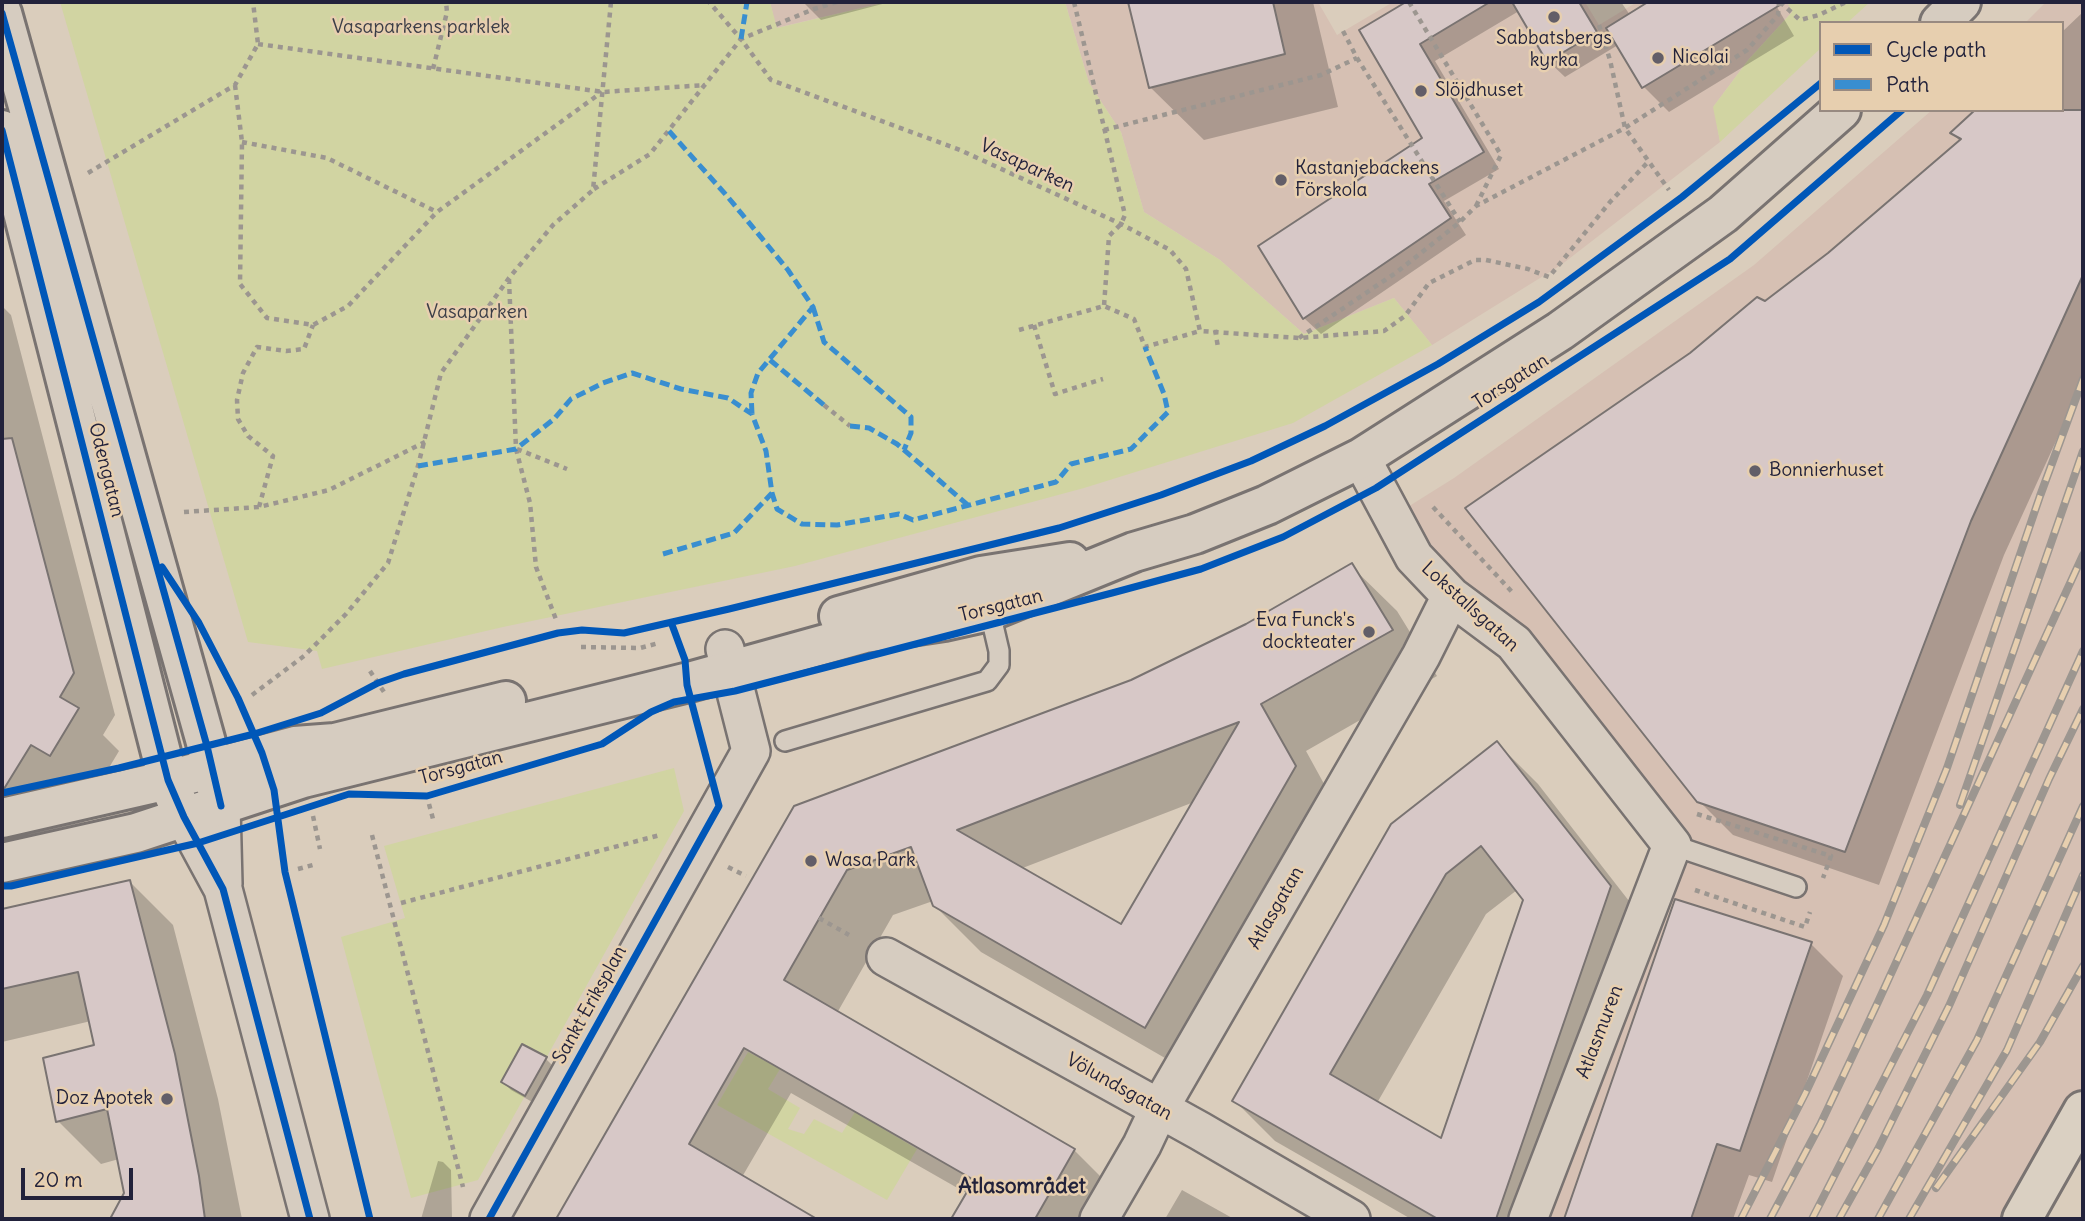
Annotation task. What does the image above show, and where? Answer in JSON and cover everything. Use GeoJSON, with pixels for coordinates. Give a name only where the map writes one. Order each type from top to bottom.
{"type":"FeatureCollection","features":[{"type":"Feature","properties":{"kind":"highway"},"geometry":{"type":"LineString","coordinates":[[2022,1219],[2083,1111]]}},
{"type":"Feature","properties":{"kind":"highway"},"geometry":{"type":"LineString","coordinates":[[2048,1219],[2083,1157]]}},
{"type":"Feature","properties":{"kind":"main road"},"geometry":{"type":"LineString","coordinates":[[1942,21],[1961,2]]}},
{"type":"Feature","properties":{"kind":"main road","name":"Odengatan"},"geometry":{"type":"LineString","coordinates":[[2,13],[27,216],[212,769],[220,806]]}},
{"type":"Feature","properties":{"kind":"main road","name":"Torsgatan"},"geometry":{"type":"LineString","coordinates":[[2,863],[136,833],[303,778],[727,659],[1134,552],[1195,534],[1267,505],[1361,458],[1560,331],[1723,214],[1839,112]]}},
{"type":"Feature","properties":{"kind":"main road","name":"Odengatan"},"geometry":{"type":"LineString","coordinates":[[2,130],[27,216],[168,780],[184,817]]}},
{"type":"Feature","properties":{"kind":"main road","name":"Torsgatan"},"geometry":{"type":"LineString","coordinates":[[2,818],[168,780],[295,746],[335,743],[685,660],[727,659]]}},
{"type":"Feature","properties":{"kind":"street","name":"Lokstallsgatan"},"geometry":{"type":"LineString","coordinates":[[1361,458],[1414,557],[1451,596],[1514,643],[1672,845]]}},
{"type":"Feature","properties":{"kind":"street","name":"Atlasgatan"},"geometry":{"type":"LineString","coordinates":[[1099,1219],[1142,1145],[1159,1109],[1421,656],[1451,596]]}},
{"type":"Feature","properties":{"kind":"street","name":"Sankt Eriksplan"},"geometry":{"type":"LineString","coordinates":[[477,1208],[751,751],[727,659]]}},
{"type":"Feature","properties":{"kind":"street"},"geometry":{"type":"LineString","coordinates":[[220,806],[223,889],[310,1219]]}},
{"type":"Feature","properties":{"kind":"street"},"geometry":{"type":"LineString","coordinates":[[184,817],[223,889]]}},
{"type":"Feature","properties":{"kind":"street","name":"Atlasmuren"},"geometry":{"type":"LineString","coordinates":[[1528,1219],[1672,845]]}},
{"type":"Feature","properties":{"kind":"street","name":"Völundsgatan"},"geometry":{"type":"LineString","coordinates":[[886,957],[1351,1219]]}},
{"type":"Feature","properties":{"kind":"lane"},"geometry":{"type":"LineString","coordinates":[[785,741],[987,681],[999,665],[999,651],[985,593]]}},
{"type":"Feature","properties":{"kind":"lane"},"geometry":{"type":"LineString","coordinates":[[1672,845],[1796,887]]}},
{"type":"Feature","properties":{"kind":"path"},"geometry":{"type":"LineString","coordinates":[[88,173],[235,85],[258,44],[253,2]]}},
{"type":"Feature","properties":{"kind":"path"},"geometry":{"type":"LineString","coordinates":[[433,68],[447,12],[446,2]]}},
{"type":"Feature","properties":{"kind":"path"},"geometry":{"type":"LineString","coordinates":[[593,190],[611,2]]}},
{"type":"Feature","properties":{"kind":"path"},"geometry":{"type":"LineString","coordinates":[[252,695],[304,656],[346,614],[388,563],[425,442],[441,373],[509,278],[554,225],[593,190],[650,154],[741,39],[837,2]]}},
{"type":"Feature","properties":{"kind":"path"},"geometry":{"type":"LineString","coordinates":[[1074,2],[1125,215],[1121,224],[1109,236],[1104,306]]}},
{"type":"Feature","properties":{"kind":"path"},"geometry":{"type":"LineString","coordinates":[[1409,2],[1501,155],[1476,206]]}},
{"type":"Feature","properties":{"kind":"path"},"geometry":{"type":"LineString","coordinates":[[1780,2],[1800,20],[1819,15],[1846,2]]}},
{"type":"Feature","properties":{"kind":"path"},"geometry":{"type":"LineString","coordinates":[[1298,338],[1398,272],[1476,206],[1625,128],[1747,50],[1778,15],[1780,2]]}},
{"type":"Feature","properties":{"kind":"path"},"geometry":{"type":"LineString","coordinates":[[1599,25],[1625,128],[1669,190]]}},
{"type":"Feature","properties":{"kind":"path"},"geometry":{"type":"LineString","coordinates":[[1343,31],[1357,58],[1460,222]]}},
{"type":"Feature","properties":{"kind":"path"},"geometry":{"type":"LineString","coordinates":[[258,44],[603,92],[705,85]]}},
{"type":"Feature","properties":{"kind":"path"},"geometry":{"type":"LineString","coordinates":[[1104,130],[1321,75],[1357,58]]}},
{"type":"Feature","properties":{"kind":"path"},"geometry":{"type":"LineString","coordinates":[[235,85],[242,142],[240,284],[267,318],[313,325],[348,306],[437,212],[603,92]]}},
{"type":"Feature","properties":{"kind":"path"},"geometry":{"type":"LineString","coordinates":[[242,142],[327,159],[437,212]]}},
{"type":"Feature","properties":{"kind":"path"},"geometry":{"type":"LineString","coordinates":[[1019,330],[1104,306],[1134,320],[1145,347],[1199,328],[1298,338],[1384,331],[1405,316],[1430,283],[1475,260],[1486,260],[1549,277],[1609,202],[1648,162]]}},
{"type":"Feature","properties":{"kind":"path"},"geometry":{"type":"LineString","coordinates":[[509,278],[516,449],[530,503],[536,567],[557,622]]}},
{"type":"Feature","properties":{"kind":"path"},"geometry":{"type":"LineString","coordinates":[[259,507],[273,456],[248,436],[238,419],[237,400],[243,373],[257,347],[286,351],[304,349],[313,325]]}},
{"type":"Feature","properties":{"kind":"path"},"geometry":{"type":"LineString","coordinates":[[1034,325],[1055,394],[1103,379]]}},
{"type":"Feature","properties":{"kind":"path"},"geometry":{"type":"LineString","coordinates":[[1215,330],[1219,347]]}},
{"type":"Feature","properties":{"kind":"path"},"geometry":{"type":"LineString","coordinates":[[824,405],[850,426]]}},
{"type":"Feature","properties":{"kind":"path"},"geometry":{"type":"LineString","coordinates":[[184,512],[259,507],[329,490],[425,442]]}},
{"type":"Feature","properties":{"kind":"path"},"geometry":{"type":"LineString","coordinates":[[516,449],[567,469]]}},
{"type":"Feature","properties":{"kind":"path"},"geometry":{"type":"LineString","coordinates":[[1433,507],[1522,602]]}},
{"type":"Feature","properties":{"kind":"path"},"geometry":{"type":"LineString","coordinates":[[582,648],[632,648],[659,643]]}},
{"type":"Feature","properties":{"kind":"path"},"geometry":{"type":"LineString","coordinates":[[366,689],[391,678]]}},
{"type":"Feature","properties":{"kind":"path"},"geometry":{"type":"LineString","coordinates":[[429,804],[433,819]]}},
{"type":"Feature","properties":{"kind":"path"},"geometry":{"type":"LineString","coordinates":[[311,810],[320,849]]}},
{"type":"Feature","properties":{"kind":"path"},"geometry":{"type":"LineString","coordinates":[[1693,813],[1831,856],[1822,880]]}},
{"type":"Feature","properties":{"kind":"path"},"geometry":{"type":"LineString","coordinates":[[372,835],[477,1208]]}},
{"type":"Feature","properties":{"kind":"path"},"geometry":{"type":"LineString","coordinates":[[401,903],[660,835]]}},
{"type":"Feature","properties":{"kind":"path"},"geometry":{"type":"LineString","coordinates":[[298,869],[313,865]]}},
{"type":"Feature","properties":{"kind":"path"},"geometry":{"type":"LineString","coordinates":[[724,865],[746,876]]}},
{"type":"Feature","properties":{"kind":"path"},"geometry":{"type":"LineString","coordinates":[[1686,887],[1805,927],[1814,903]]}},
{"type":"Feature","properties":{"kind":"path"},"geometry":{"type":"LineString","coordinates":[[819,919],[849,935]]}},
{"type":"Feature","properties":{"kind":"shaded area"},"geometry":{"type":"Polygon","coordinates":[[[770,2],[887,2],[776,28],[770,2]]]}},
{"type":"Feature","properties":{"kind":"shaded area"},"geometry":{"type":"Polygon","coordinates":[[[1065,2],[1318,2],[1337,35],[1393,2],[1585,2],[1599,25],[1637,2],[1787,2],[1793,11],[1749,59],[1714,106],[1720,142],[1561,265],[1432,345],[1394,298],[1304,334],[1220,260],[1144,212],[1121,132],[1089,83],[1065,2]]]}},
{"type":"Feature","properties":{"kind":"shaded area"},"geometry":{"type":"Polygon","coordinates":[[[2046,2],[2083,2],[2083,1089],[2009,1219],[1530,1219],[1673,850],[1387,520],[1454,478],[1754,265],[1930,112],[2064,112],[2064,21],[2027,21],[2046,2]]]}},
{"type":"Feature","properties":{"kind":"green space","name":"Vasaparken"},"geometry":{"type":"Polygon","coordinates":[[[60,2],[770,2],[777,28],[887,2],[1065,2],[1089,83],[1121,132],[1144,212],[1220,260],[1304,334],[1394,298],[1432,345],[1293,423],[1084,488],[795,566],[503,627],[322,669],[317,651],[248,642],[60,2]]]}},
{"type":"Feature","properties":{"kind":"green space"},"geometry":{"type":"Polygon","coordinates":[[[1787,2],[1870,2],[1849,21],[1819,21],[1819,50],[1720,142],[1713,107],[1749,59],[1792,12],[1787,2]]]}},
{"type":"Feature","properties":{"kind":"green space"},"geometry":{"type":"Polygon","coordinates":[[[674,768],[684,811],[478,1180],[411,1198],[341,937],[405,918],[384,846],[674,768]]]}},
{"type":"Feature","properties":{"kind":"green space"},"geometry":{"type":"Polygon","coordinates":[[[748,1052],[780,1069],[768,1089],[800,1108],[788,1129],[804,1134],[814,1119],[842,1133],[855,1112],[917,1149],[887,1200],[717,1105],[748,1052]]]}},
{"type":"Feature","properties":{"kind":"building"},"geometry":{"type":"Polygon","coordinates":[[[1128,2],[1273,2],[1285,54],[1149,88],[1128,2]]]}},
{"type":"Feature","properties":{"kind":"building"},"geometry":{"type":"Polygon","coordinates":[[[1406,2],[1490,2],[1420,44],[1484,152],[1429,184],[1451,218],[1303,319],[1258,246],[1422,138],[1359,30],[1406,2]]]}},
{"type":"Feature","properties":{"kind":"building","name":"Sabbatsbergs kyrka"},"geometry":{"type":"Polygon","coordinates":[[[1512,2],[1579,2],[1597,32],[1547,62],[1512,2]]]}},
{"type":"Feature","properties":{"kind":"building","name":"Nicolai"},"geometry":{"type":"Polygon","coordinates":[[[1648,2],[1785,2],[1642,88],[1606,28],[1648,2]]]}},
{"type":"Feature","properties":{"kind":"building","name":"Bonnierhuset"},"geometry":{"type":"Polygon","coordinates":[[[2083,110],[2083,275],[1971,521],[1845,852],[1697,802],[1465,508],[1690,353],[1757,297],[1765,301],[1828,253],[1961,139],[1950,133],[1973,112],[2083,110]]]}},
{"type":"Feature","properties":{"kind":"building"},"geometry":{"type":"Polygon","coordinates":[[[12,438],[74,673],[60,697],[79,708],[50,756],[31,745],[2,792],[2,439],[12,438]]]}},
{"type":"Feature","properties":{"kind":"building"},"geometry":{"type":"Polygon","coordinates":[[[1352,563],[1393,630],[1261,704],[1296,766],[1145,1028],[933,906],[911,847],[847,870],[784,980],[1075,1149],[1035,1219],[951,1219],[974,1180],[744,1048],[689,1144],[817,1219],[556,1219],[794,806],[1131,680],[1246,624],[1352,563]],[[1239,722],[957,830],[1121,924],[1239,722]]]}},
{"type":"Feature","properties":{"kind":"building"},"geometry":{"type":"Polygon","coordinates":[[[1497,741],[1611,886],[1496,1219],[1438,1219],[1232,1101],[1391,824],[1497,741]],[[1481,846],[1446,874],[1330,1074],[1441,1138],[1523,900],[1481,846]]]}},
{"type":"Feature","properties":{"kind":"building"},"geometry":{"type":"Polygon","coordinates":[[[130,880],[175,1054],[205,1219],[110,1219],[124,1193],[107,1109],[56,1122],[43,1058],[94,1045],[78,972],[2,989],[2,909],[130,880]]]}},
{"type":"Feature","properties":{"kind":"building"},"geometry":{"type":"Polygon","coordinates":[[[1675,899],[1812,942],[1740,1151],[1717,1144],[1691,1219],[1564,1219],[1675,899]]]}},
{"type":"Feature","properties":{"kind":"building"},"geometry":{"type":"Polygon","coordinates":[[[522,1044],[547,1057],[525,1096],[501,1082],[522,1044]]]}},
{"type":"Feature","properties":{"kind":"railway"},"geometry":{"type":"LineString","coordinates":[[1741,1219],[1805,1094],[1884,925],[1947,768],[2083,379]]}},
{"type":"Feature","properties":{"kind":"railway"},"geometry":{"type":"LineString","coordinates":[[1960,805],[2083,451]]}},
{"type":"Feature","properties":{"kind":"railway"},"geometry":{"type":"LineString","coordinates":[[1770,1219],[1820,1125],[1878,1002],[2083,555]]}},
{"type":"Feature","properties":{"kind":"railway"},"geometry":{"type":"LineString","coordinates":[[1812,1219],[1927,995],[2083,651]]}},
{"type":"Feature","properties":{"kind":"railway"},"geometry":{"type":"LineString","coordinates":[[1839,1219],[1878,1149],[1949,1006],[2049,779],[2083,709]]}},
{"type":"Feature","properties":{"kind":"railway"},"geometry":{"type":"LineString","coordinates":[[1878,1219],[1977,1040],[2083,806]]}},
{"type":"Feature","properties":{"kind":"railway"},"geometry":{"type":"LineString","coordinates":[[1909,1219],[2007,1050],[2083,875]]}},
{"type":"Feature","properties":{"kind":"railway"},"geometry":{"type":"LineString","coordinates":[[1936,1188],[2040,1042],[2083,966]]}},
{"type":"Feature","properties":{"kind":"marked path"},"geometry":{"type":"LineString","coordinates":[[741,39],[747,2]]}},
{"type":"Feature","properties":{"kind":"marked path"},"geometry":{"type":"LineString","coordinates":[[669,131],[788,270],[813,307],[758,373],[751,393],[752,414]]}},
{"type":"Feature","properties":{"kind":"marked path"},"geometry":{"type":"LineString","coordinates":[[813,307],[824,342],[911,417],[911,433],[904,450]]}},
{"type":"Feature","properties":{"kind":"marked path"},"geometry":{"type":"LineString","coordinates":[[418,466],[516,449],[554,419],[571,399],[603,383],[632,373],[681,389],[728,398],[752,414],[766,451],[777,509],[802,524],[837,525],[899,514],[913,520],[1056,482],[1071,464],[1131,449],[1168,412],[1164,394],[1145,347]]}},
{"type":"Feature","properties":{"kind":"marked path"},"geometry":{"type":"LineString","coordinates":[[770,360],[824,405]]}},
{"type":"Feature","properties":{"kind":"marked path"},"geometry":{"type":"LineString","coordinates":[[850,426],[869,428],[897,444],[969,506]]}},
{"type":"Feature","properties":{"kind":"marked path"},"geometry":{"type":"LineString","coordinates":[[663,554],[734,533],[772,493]]}},
{"type":"Feature","properties":{"kind":"cycle path"},"geometry":{"type":"LineString","coordinates":[[2,13],[207,746],[221,806]]}},
{"type":"Feature","properties":{"kind":"cycle path"},"geometry":{"type":"LineString","coordinates":[[2,793],[119,768],[254,734],[321,713],[378,683],[404,674],[558,633],[582,630],[624,633],[1059,528],[1161,495],[1251,461],[1325,426],[1438,364],[1539,302],[1682,197],[1819,85]]}},
{"type":"Feature","properties":{"kind":"cycle path"},"geometry":{"type":"LineString","coordinates":[[2,886],[198,843],[349,794],[427,796],[602,744],[651,712],[674,702],[735,691],[1201,569],[1283,537],[1376,488],[1730,259],[1900,112]]}},
{"type":"Feature","properties":{"kind":"cycle path"},"geometry":{"type":"LineString","coordinates":[[2,130],[168,780],[184,817],[223,889],[310,1219]]}},
{"type":"Feature","properties":{"kind":"cycle path"},"geometry":{"type":"LineString","coordinates":[[162,567],[199,623],[238,698],[262,753],[274,790],[285,872],[370,1219]]}},
{"type":"Feature","properties":{"kind":"cycle path"},"geometry":{"type":"LineString","coordinates":[[489,1219],[719,806],[687,685],[685,660],[671,622]]}},
{"type":"Feature","properties":{"kind":"place","name":"Sabbatsbergs kyrka"},"geometry":{"type":"Point","coordinates":[1554,17]}},
{"type":"Feature","properties":{"kind":"place","name":"Nicolai"},"geometry":{"type":"Point","coordinates":[1658,58]}},
{"type":"Feature","properties":{"kind":"place","name":"Slöjdhuset"},"geometry":{"type":"Point","coordinates":[1421,91]}},
{"type":"Feature","properties":{"kind":"place","name":"Kastanjebackens Förskola"},"geometry":{"type":"Point","coordinates":[1281,180]}},
{"type":"Feature","properties":{"kind":"place","name":"Bonnierhuset"},"geometry":{"type":"Point","coordinates":[1755,471]}},
{"type":"Feature","properties":{"kind":"place","name":"Eva Funck's dockteater"},"geometry":{"type":"Point","coordinates":[1369,632]}},
{"type":"Feature","properties":{"kind":"place","name":"Wasa Park"},"geometry":{"type":"Point","coordinates":[811,861]}},
{"type":"Feature","properties":{"kind":"place","name":"Doz Apotek"},"geometry":{"type":"Point","coordinates":[167,1099]}},
{"type":"Feature","properties":{"kind":"district","name":"Atlasområdet"},"geometry":{"type":"Point","coordinates":[1022,1187]}},
{"type":"Feature","properties":{"kind":"park label","name":"Vasaparkens parklek"},"geometry":{"type":"Point","coordinates":[421,28]}}]}
